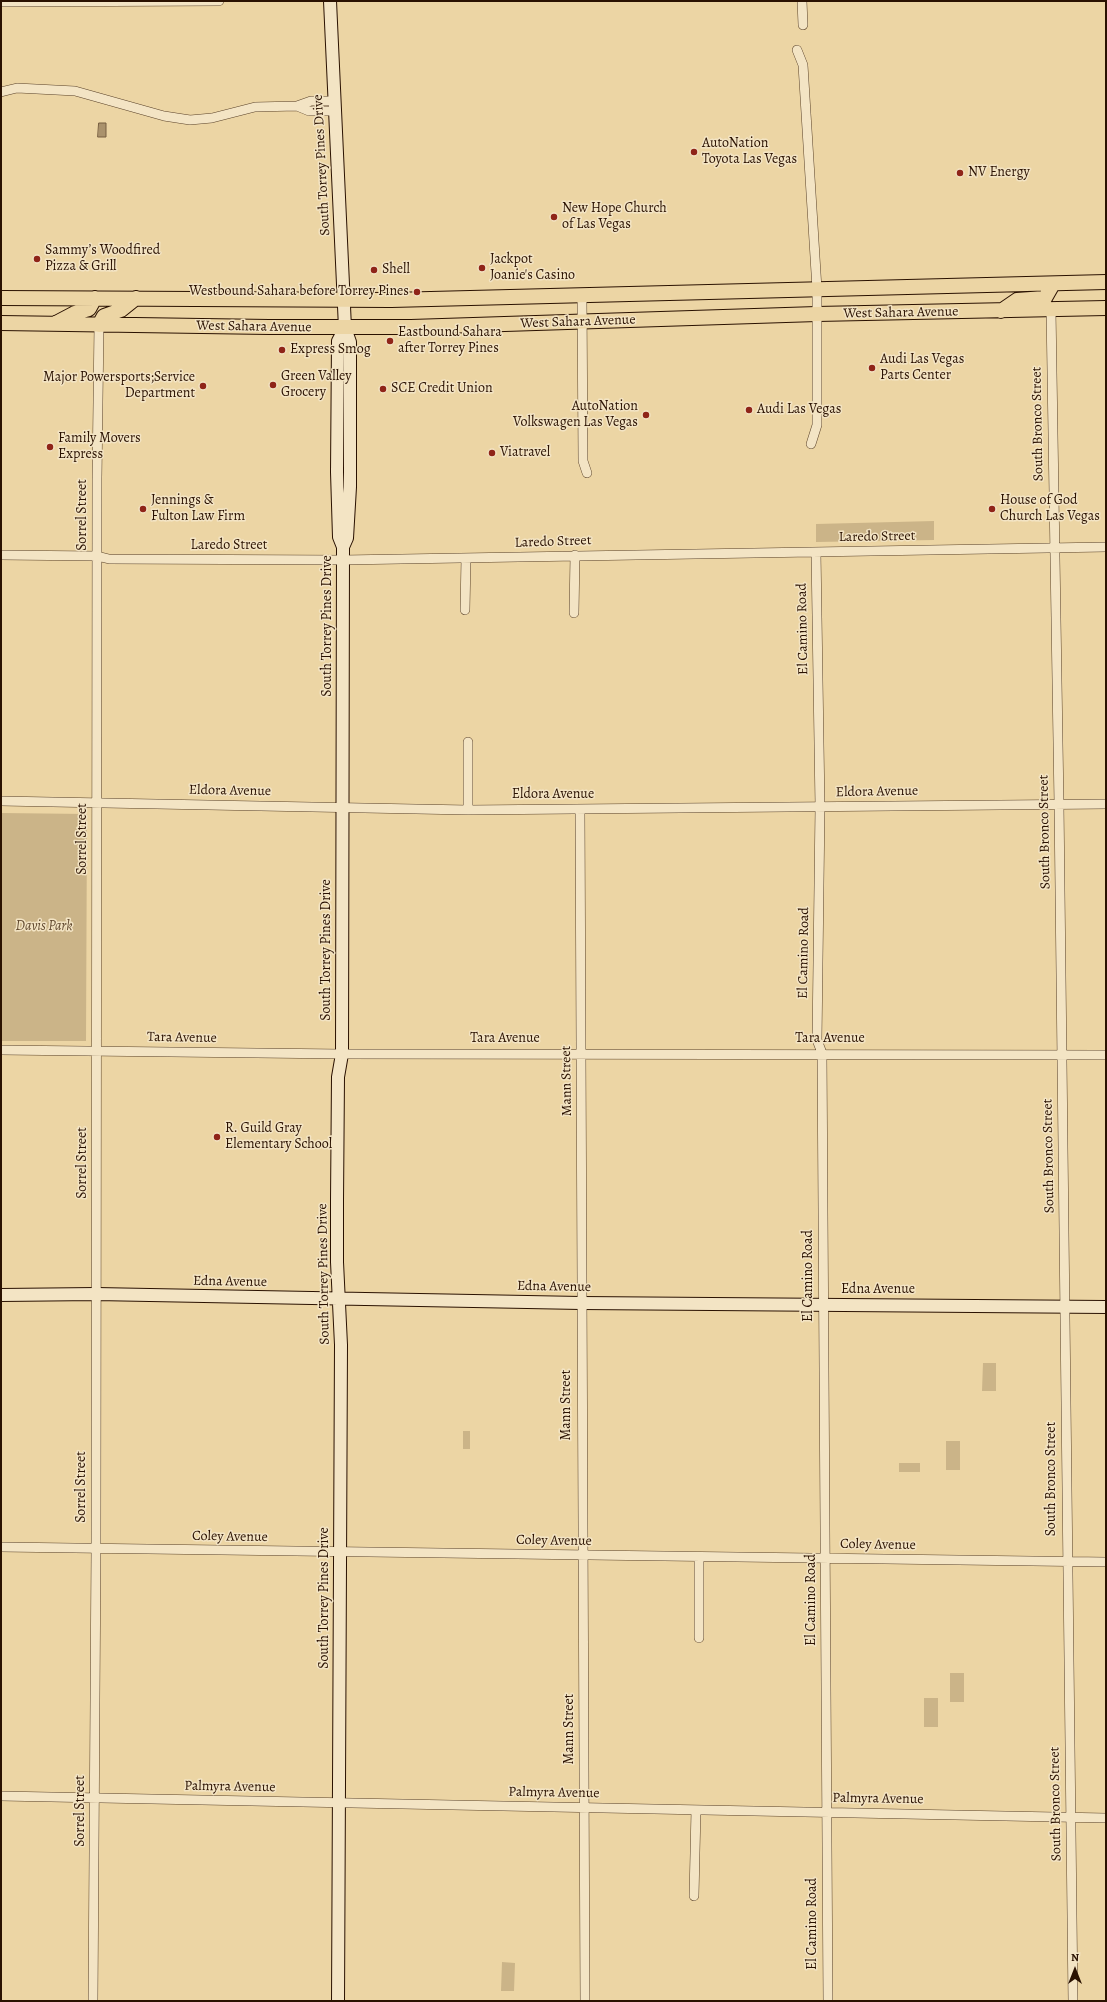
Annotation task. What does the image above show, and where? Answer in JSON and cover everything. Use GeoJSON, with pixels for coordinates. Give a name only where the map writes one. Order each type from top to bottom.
{"type":"FeatureCollection","features":[{"type":"Feature","properties":{"kind":"main road","name":"West Sahara Avenue"},"geometry":{"type":"LineString","coordinates":[[1,298],[344,300],[582,296],[1106,282]]}},
{"type":"Feature","properties":{"kind":"main road"},"geometry":{"type":"LineString","coordinates":[[1001,311],[1017,300],[1045,298],[1053,284]]}},
{"type":"Feature","properties":{"kind":"main road"},"geometry":{"type":"LineString","coordinates":[[54,324],[75,313],[89,309],[95,298]]}},
{"type":"Feature","properties":{"kind":"main road"},"geometry":{"type":"LineString","coordinates":[[99,325],[104,316],[121,310],[136,298]]}},
{"type":"Feature","properties":{"kind":"main road","name":"West Sahara Avenue"},"geometry":{"type":"LineString","coordinates":[[1,323],[345,328],[817,314],[1106,308]]}},
{"type":"Feature","properties":{"kind":"street"},"geometry":{"type":"LineString","coordinates":[[1,2],[219,1]]}},
{"type":"Feature","properties":{"kind":"street","name":"South Torrey Pines Drive"},"geometry":{"type":"LineString","coordinates":[[330,1],[345,328],[350,342],[350,472],[348,538],[343,547]]}},
{"type":"Feature","properties":{"kind":"street"},"geometry":{"type":"LineString","coordinates":[[802,1],[803,25]]}},
{"type":"Feature","properties":{"kind":"street"},"geometry":{"type":"LineString","coordinates":[[797,50],[803,66],[817,289],[817,425],[811,444]]}},
{"type":"Feature","properties":{"kind":"street"},"geometry":{"type":"LineString","coordinates":[[1,92],[17,88],[75,91],[164,116],[190,120],[212,118],[255,107],[297,106],[310,101],[334,106]]}},
{"type":"Feature","properties":{"kind":"street"},"geometry":{"type":"LineString","coordinates":[[582,296],[583,461],[587,473]]}},
{"type":"Feature","properties":{"kind":"street","name":"South Bronco Street"},"geometry":{"type":"LineString","coordinates":[[1051,310],[1059,804],[1065,1307],[1066,1562],[1073,2001]]}},
{"type":"Feature","properties":{"kind":"street","name":"Sorrel Street"},"geometry":{"type":"LineString","coordinates":[[93,2001],[96,1549],[97,556],[99,325]]}},
{"type":"Feature","properties":{"kind":"street","name":"South Torrey Pines Drive"},"geometry":{"type":"LineString","coordinates":[[338,2001],[341,1345],[340,1299],[337,1262],[337,1200],[338,1077],[342,1054],[343,547],[339,537],[337,472],[338,341],[345,328]]}},
{"type":"Feature","properties":{"kind":"street"},"geometry":{"type":"LineString","coordinates":[[337,472],[350,472]]}},
{"type":"Feature","properties":{"kind":"street","name":"Laredo Street"},"geometry":{"type":"LineString","coordinates":[[1,555],[97,556],[108,559],[343,560],[1106,547]]}},
{"type":"Feature","properties":{"kind":"street","name":"El Camino Road"},"geometry":{"type":"LineString","coordinates":[[816,552],[820,807],[817,1040],[822,1053],[828,2001]]}},
{"type":"Feature","properties":{"kind":"street"},"geometry":{"type":"LineString","coordinates":[[574,556],[574,613]]}},
{"type":"Feature","properties":{"kind":"street"},"geometry":{"type":"LineString","coordinates":[[465,610],[466,558]]}},
{"type":"Feature","properties":{"kind":"street"},"geometry":{"type":"LineString","coordinates":[[468,742],[468,810]]}},
{"type":"Feature","properties":{"kind":"street","name":"Eldora Avenue"},"geometry":{"type":"LineString","coordinates":[[1,801],[468,810],[1106,804]]}},
{"type":"Feature","properties":{"kind":"street","name":"Mann Street"},"geometry":{"type":"LineString","coordinates":[[580,809],[584,2001]]}},
{"type":"Feature","properties":{"kind":"street","name":"Tara Avenue"},"geometry":{"type":"LineString","coordinates":[[1,1050],[342,1054],[822,1053],[1106,1055]]}},
{"type":"Feature","properties":{"kind":"street","name":"Edna Avenue"},"geometry":{"type":"LineString","coordinates":[[1,1295],[96,1294],[581,1303],[1106,1307]]}},
{"type":"Feature","properties":{"kind":"street","name":"Coley Avenue"},"geometry":{"type":"LineString","coordinates":[[1,1548],[1106,1562]]}},
{"type":"Feature","properties":{"kind":"street"},"geometry":{"type":"LineString","coordinates":[[699,1557],[699,1638]]}},
{"type":"Feature","properties":{"kind":"street","name":"Palmyra Avenue"},"geometry":{"type":"LineString","coordinates":[[1,1796],[1106,1818]]}},
{"type":"Feature","properties":{"kind":"street"},"geometry":{"type":"LineString","coordinates":[[694,1896],[696,1810]]}},
{"type":"Feature","properties":{"kind":"green space"},"geometry":{"type":"Polygon","coordinates":[[[934,521],[934,540],[816,542],[816,524],[934,521]]]}},
{"type":"Feature","properties":{"kind":"green space","name":"Davis Park"},"geometry":{"type":"Polygon","coordinates":[[[1,813],[87,814],[86,1041],[1,1041],[1,813]]]}},
{"type":"Feature","properties":{"kind":"green space"},"geometry":{"type":"Polygon","coordinates":[[[983,1363],[996,1363],[996,1391],[982,1391],[983,1363]]]}},
{"type":"Feature","properties":{"kind":"green space"},"geometry":{"type":"Polygon","coordinates":[[[463,1431],[470,1431],[470,1449],[463,1449],[463,1431]]]}},
{"type":"Feature","properties":{"kind":"green space"},"geometry":{"type":"Polygon","coordinates":[[[946,1441],[960,1441],[960,1470],[946,1470],[946,1441]]]}},
{"type":"Feature","properties":{"kind":"green space"},"geometry":{"type":"Polygon","coordinates":[[[899,1463],[920,1463],[920,1472],[899,1472],[899,1463]]]}},
{"type":"Feature","properties":{"kind":"green space"},"geometry":{"type":"Polygon","coordinates":[[[950,1673],[964,1673],[964,1702],[950,1702],[950,1673]]]}},
{"type":"Feature","properties":{"kind":"green space"},"geometry":{"type":"Polygon","coordinates":[[[924,1698],[938,1698],[938,1727],[924,1727],[924,1698]]]}},
{"type":"Feature","properties":{"kind":"green space"},"geometry":{"type":"Polygon","coordinates":[[[502,1962],[515,1963],[514,1991],[501,1991],[502,1962]]]}},
{"type":"Feature","properties":{"kind":"shaded area"},"geometry":{"type":"Polygon","coordinates":[[[99,123],[106,123],[106,137],[98,137],[99,123]]]}},
{"type":"Feature","properties":{"kind":"place","name":"AutoNation Toyota Las Vegas"},"geometry":{"type":"Point","coordinates":[694,152]}},
{"type":"Feature","properties":{"kind":"place","name":"NV Energy"},"geometry":{"type":"Point","coordinates":[960,173]}},
{"type":"Feature","properties":{"kind":"place","name":"New Hope Church of Las Vegas"},"geometry":{"type":"Point","coordinates":[554,217]}},
{"type":"Feature","properties":{"kind":"place","name":"Sammy’s Woodfired Pizza & Grill"},"geometry":{"type":"Point","coordinates":[37,259]}},
{"type":"Feature","properties":{"kind":"place","name":"Jackpot Joanie's Casino"},"geometry":{"type":"Point","coordinates":[482,268]}},
{"type":"Feature","properties":{"kind":"place","name":"Shell"},"geometry":{"type":"Point","coordinates":[374,270]}},
{"type":"Feature","properties":{"kind":"place","name":"Westbound Sahara before Torrey Pines"},"geometry":{"type":"Point","coordinates":[417,292]}},
{"type":"Feature","properties":{"kind":"place","name":"Eastbound Sahara after Torrey Pines"},"geometry":{"type":"Point","coordinates":[390,341]}},
{"type":"Feature","properties":{"kind":"place","name":"Express Smog"},"geometry":{"type":"Point","coordinates":[282,350]}},
{"type":"Feature","properties":{"kind":"place","name":"Audi Las Vegas Parts Center"},"geometry":{"type":"Point","coordinates":[872,368]}},
{"type":"Feature","properties":{"kind":"place","name":"Green Valley Grocery"},"geometry":{"type":"Point","coordinates":[273,385]}},
{"type":"Feature","properties":{"kind":"place","name":"Major Powersports;Service Department"},"geometry":{"type":"Point","coordinates":[203,386]}},
{"type":"Feature","properties":{"kind":"place","name":"SCE Credit Union"},"geometry":{"type":"Point","coordinates":[383,389]}},
{"type":"Feature","properties":{"kind":"place","name":"Audi Las Vegas"},"geometry":{"type":"Point","coordinates":[749,410]}},
{"type":"Feature","properties":{"kind":"place","name":"AutoNation Volkswagen Las Vegas"},"geometry":{"type":"Point","coordinates":[646,415]}},
{"type":"Feature","properties":{"kind":"place","name":"Family Movers Express"},"geometry":{"type":"Point","coordinates":[50,447]}},
{"type":"Feature","properties":{"kind":"place","name":"Viatravel"},"geometry":{"type":"Point","coordinates":[492,453]}},
{"type":"Feature","properties":{"kind":"place","name":"Jennings & Fulton Law Firm"},"geometry":{"type":"Point","coordinates":[143,509]}},
{"type":"Feature","properties":{"kind":"place","name":"House of God Church Las Vegas"},"geometry":{"type":"Point","coordinates":[992,509]}},
{"type":"Feature","properties":{"kind":"place","name":"R. Guild Gray Elementary School"},"geometry":{"type":"Point","coordinates":[217,1137]}}]}
